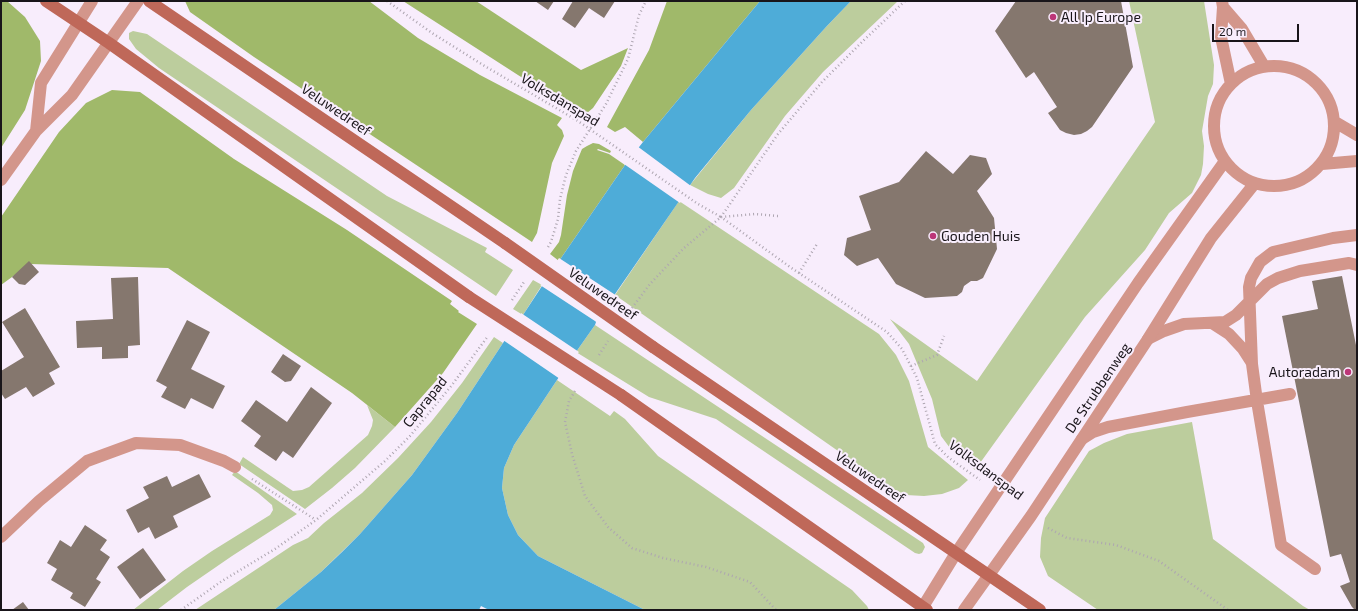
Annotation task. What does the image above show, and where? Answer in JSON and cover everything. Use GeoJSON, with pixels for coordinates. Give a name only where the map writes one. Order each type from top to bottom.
{"type":"FeatureCollection","features":[{"type":"Feature","properties":{"kind":"main road"},"geometry":{"type":"LineString","coordinates":[[46,1],[469,297],[621,395],[923,609]]}},
{"type":"Feature","properties":{"kind":"main road","name":"Veluwedreef"},"geometry":{"type":"LineString","coordinates":[[149,1],[505,243],[653,347],[1040,610]]}},
{"type":"Feature","properties":{"kind":"street"},"geometry":{"type":"LineString","coordinates":[[36,131],[41,83],[92,1]]}},
{"type":"Feature","properties":{"kind":"street"},"geometry":{"type":"LineString","coordinates":[[1,180],[36,131],[72,95],[138,1]]}},
{"type":"Feature","properties":{"kind":"street"},"geometry":{"type":"LineString","coordinates":[[1223,4],[1242,29],[1264,66]]}},
{"type":"Feature","properties":{"kind":"street"},"geometry":{"type":"LineString","coordinates":[[1223,4],[1221,37],[1230,84]]}},
{"type":"Feature","properties":{"kind":"street"},"geometry":{"type":"LineString","coordinates":[[1281,65],[1298,70],[1312,78],[1324,90],[1332,106],[1335,122],[1332,144],[1322,164],[1308,176],[1291,184],[1273,186],[1255,183],[1238,175],[1225,161],[1216,141],[1214,130],[1215,114],[1221,98],[1230,84],[1246,72],[1264,66],[1281,65]]}},
{"type":"Feature","properties":{"kind":"street"},"geometry":{"type":"LineString","coordinates":[[1335,122],[1357,135]]}},
{"type":"Feature","properties":{"kind":"street","name":"De Strubbenweg"},"geometry":{"type":"LineString","coordinates":[[923,609],[956,553],[997,492],[1134,290],[1225,161]]}},
{"type":"Feature","properties":{"kind":"street"},"geometry":{"type":"LineString","coordinates":[[1322,164],[1357,161]]}},
{"type":"Feature","properties":{"kind":"street","name":"De Strubbenweg"},"geometry":{"type":"LineString","coordinates":[[964,610],[1031,516],[1082,440],[1148,340],[1211,238],[1255,183]]}},
{"type":"Feature","properties":{"kind":"street"},"geometry":{"type":"LineString","coordinates":[[1315,569],[1281,545],[1252,364],[1249,287],[1251,278],[1260,262],[1273,252],[1333,238],[1357,235]]}},
{"type":"Feature","properties":{"kind":"street"},"geometry":{"type":"LineString","coordinates":[[1148,340],[1164,331],[1184,324],[1212,324],[1225,322],[1236,315],[1267,284],[1278,278],[1300,271],[1349,263],[1357,265]]}},
{"type":"Feature","properties":{"kind":"street"},"geometry":{"type":"LineString","coordinates":[[1212,324],[1229,334],[1243,349],[1252,364]]}},
{"type":"Feature","properties":{"kind":"street"},"geometry":{"type":"LineString","coordinates":[[1082,440],[1093,432],[1108,427],[1290,394]]}},
{"type":"Feature","properties":{"kind":"street"},"geometry":{"type":"LineString","coordinates":[[1,537],[39,501],[87,461],[136,443],[180,445],[224,461],[235,467]]}},
{"type":"Feature","properties":{"kind":"path","name":"Volksdanspad"},"geometry":{"type":"LineString","coordinates":[[387,1],[432,33],[470,57],[590,129],[698,204],[721,217],[887,332],[902,349],[917,378],[935,444],[949,458],[997,492]]}},
{"type":"Feature","properties":{"kind":"path"},"geometry":{"type":"LineString","coordinates":[[546,248],[551,242],[558,219],[560,199],[566,175],[576,151],[606,104],[628,59],[639,15],[646,1]]}},
{"type":"Feature","properties":{"kind":"path"},"geometry":{"type":"LineString","coordinates":[[721,217],[778,134],[822,82],[905,1]]}},
{"type":"Feature","properties":{"kind":"path"},"geometry":{"type":"LineString","coordinates":[[721,217],[755,214],[778,216]]}},
{"type":"Feature","properties":{"kind":"path"},"geometry":{"type":"LineString","coordinates":[[799,272],[817,244]]}},
{"type":"Feature","properties":{"kind":"path"},"geometry":{"type":"LineString","coordinates":[[512,301],[525,281]]}},
{"type":"Feature","properties":{"kind":"path","name":"Caprapad"},"geometry":{"type":"LineString","coordinates":[[181,610],[222,580],[275,549],[316,520],[385,461],[410,436],[452,386],[490,334]]}},
{"type":"Feature","properties":{"kind":"path"},"geometry":{"type":"LineString","coordinates":[[911,366],[937,355],[944,336]]}},
{"type":"Feature","properties":{"kind":"path"},"geometry":{"type":"LineString","coordinates":[[235,467],[316,520]]}},
{"type":"Feature","properties":{"kind":"path","name":"Volksdanspad"},"geometry":{"type":"LineString","coordinates":[[1031,516],[1067,538],[1116,545],[1159,561],[1228,610]]}},
{"type":"Feature","properties":{"kind":"green space"},"geometry":{"type":"Polygon","coordinates":[[[1,1],[7,1],[25,17],[40,41],[41,61],[25,110],[1,148],[1,1]]]}},
{"type":"Feature","properties":{"kind":"green space"},"geometry":{"type":"Polygon","coordinates":[[[185,1],[369,1],[418,38],[480,75],[562,118],[557,125],[562,130],[564,136],[552,163],[537,233],[532,242],[254,57],[190,12],[185,1]]]}},
{"type":"Feature","properties":{"kind":"green space"},"geometry":{"type":"Polygon","coordinates":[[[403,1],[476,1],[581,70],[628,48],[621,66],[593,108],[587,113],[577,113],[403,1]]]}},
{"type":"Feature","properties":{"kind":"green space"},"geometry":{"type":"Polygon","coordinates":[[[667,1],[760,1],[643,142],[625,127],[615,132],[607,127],[649,50],[667,1]]]}},
{"type":"Feature","properties":{"kind":"green space"},"geometry":{"type":"Polygon","coordinates":[[[851,1],[898,1],[823,72],[785,116],[734,188],[721,198],[708,194],[690,185],[751,110],[851,1]]]}},
{"type":"Feature","properties":{"kind":"green space"},"geometry":{"type":"Polygon","coordinates":[[[1129,1],[1204,1],[1214,65],[1213,84],[1208,96],[1202,131],[1204,146],[1201,175],[1192,193],[1169,213],[1145,250],[1085,317],[975,470],[950,448],[941,436],[932,399],[909,344],[890,319],[977,381],[1155,122],[1129,1]]]}},
{"type":"Feature","properties":{"kind":"green space"},"geometry":{"type":"Polygon","coordinates":[[[133,31],[147,34],[387,196],[487,248],[485,252],[513,270],[496,296],[159,68],[136,49],[129,39],[129,33],[133,31]]]}},
{"type":"Feature","properties":{"kind":"green space"},"geometry":{"type":"Polygon","coordinates":[[[112,90],[140,92],[234,159],[347,230],[452,301],[450,304],[459,311],[458,312],[477,324],[443,373],[395,427],[352,393],[168,268],[30,264],[1,285],[1,217],[59,132],[86,103],[112,90]]]}},
{"type":"Feature","properties":{"kind":"green space"},"geometry":{"type":"Polygon","coordinates":[[[593,143],[599,144],[611,151],[610,153],[597,150],[609,154],[625,165],[559,261],[550,254],[559,242],[561,235],[567,195],[573,171],[582,149],[593,143]]]}},
{"type":"Feature","properties":{"kind":"green space"},"geometry":{"type":"Polygon","coordinates":[[[679,201],[879,334],[896,355],[909,381],[928,447],[968,480],[959,488],[942,494],[924,496],[906,495],[891,488],[615,295],[679,201]]]}},
{"type":"Feature","properties":{"kind":"green space"},"geometry":{"type":"Polygon","coordinates":[[[533,280],[542,285],[523,315],[513,309],[533,280]]]}},
{"type":"Feature","properties":{"kind":"green space"},"geometry":{"type":"Polygon","coordinates":[[[595,325],[923,543],[925,547],[922,553],[915,553],[716,419],[649,397],[576,352],[595,325]]]}},
{"type":"Feature","properties":{"kind":"green space"},"geometry":{"type":"Polygon","coordinates":[[[494,337],[503,343],[457,413],[412,475],[360,534],[321,572],[274,610],[195,610],[293,545],[308,538],[324,523],[362,493],[398,458],[431,422],[462,383],[494,337]]]}},
{"type":"Feature","properties":{"kind":"green space"},"geometry":{"type":"Polygon","coordinates":[[[557,380],[610,416],[614,411],[625,419],[658,456],[852,590],[869,610],[645,610],[538,556],[518,535],[508,515],[502,488],[504,468],[514,445],[557,380]]]}},
{"type":"Feature","properties":{"kind":"green space"},"geometry":{"type":"Polygon","coordinates":[[[367,405],[395,427],[355,468],[305,509],[239,464],[243,457],[293,491],[302,490],[309,487],[368,435],[373,420],[367,405]]]}},
{"type":"Feature","properties":{"kind":"green space"},"geometry":{"type":"Polygon","coordinates":[[[1192,422],[1213,539],[1310,610],[1098,610],[1048,576],[1040,557],[1041,538],[1045,518],[1089,451],[1127,434],[1192,422]]]}},
{"type":"Feature","properties":{"kind":"green space"},"geometry":{"type":"Polygon","coordinates":[[[235,471],[297,514],[232,556],[157,610],[133,610],[183,571],[270,515],[273,510],[272,505],[232,475],[235,471]]]}},
{"type":"Feature","properties":{"kind":"water"},"geometry":{"type":"Polygon","coordinates":[[[760,1],[851,1],[751,110],[695,178],[613,297],[610,297],[595,319],[595,325],[576,352],[573,351],[558,372],[559,377],[514,445],[504,468],[502,488],[508,515],[518,535],[538,556],[645,610],[489,610],[481,606],[479,610],[274,610],[321,572],[342,552],[360,534],[412,475],[457,413],[505,340],[509,340],[524,318],[523,315],[542,286],[546,286],[561,263],[559,261],[625,165],[760,1]]]}},
{"type":"Feature","properties":{"kind":"pier"},"geometry":{"type":"Polygon","coordinates":[[[637,146],[691,186],[680,203],[624,164],[637,146]]]}},
{"type":"Feature","properties":{"kind":"pier"},"geometry":{"type":"Polygon","coordinates":[[[559,258],[617,296],[614,299],[611,299],[597,319],[598,323],[540,285],[545,284],[559,263],[557,261],[559,258]]]}},
{"type":"Feature","properties":{"kind":"pier"},"geometry":{"type":"Polygon","coordinates":[[[521,313],[579,352],[577,354],[574,353],[560,373],[560,379],[503,340],[508,338],[521,318],[521,313]]]}},
{"type":"Feature","properties":{"kind":"building"},"geometry":{"type":"Polygon","coordinates":[[[535,1],[554,1],[548,10],[535,1]]]}},
{"type":"Feature","properties":{"kind":"building"},"geometry":{"type":"Polygon","coordinates":[[[573,1],[615,1],[604,18],[589,8],[575,28],[562,19],[573,1]]]}},
{"type":"Feature","properties":{"kind":"building"},"geometry":{"type":"Polygon","coordinates":[[[1016,1],[1121,1],[1133,67],[1092,127],[1087,131],[1074,135],[1060,130],[1048,113],[1057,107],[1034,72],[1026,78],[995,31],[1016,1]]]}},
{"type":"Feature","properties":{"kind":"building"},"geometry":{"type":"Polygon","coordinates":[[[926,151],[953,174],[970,155],[986,158],[992,174],[977,191],[994,218],[997,249],[983,278],[977,281],[971,281],[964,286],[962,292],[957,296],[925,298],[896,284],[878,258],[857,266],[844,255],[847,238],[871,230],[859,196],[899,182],[926,151]]]}},
{"type":"Feature","properties":{"kind":"building"},"geometry":{"type":"Polygon","coordinates":[[[29,261],[39,272],[25,285],[19,284],[12,277],[29,261]]]}},
{"type":"Feature","properties":{"kind":"building"},"geometry":{"type":"Polygon","coordinates":[[[1342,276],[1357,350],[1357,610],[1352,607],[1340,586],[1350,582],[1341,554],[1330,557],[1282,316],[1318,309],[1312,281],[1342,276]]]}},
{"type":"Feature","properties":{"kind":"building"},"geometry":{"type":"Polygon","coordinates":[[[138,277],[140,345],[128,346],[128,358],[102,359],[102,347],[77,348],[76,321],[113,319],[111,278],[138,277]]]}},
{"type":"Feature","properties":{"kind":"building"},"geometry":{"type":"Polygon","coordinates":[[[25,308],[60,367],[49,373],[55,384],[33,397],[26,387],[5,399],[1,393],[1,371],[24,357],[2,322],[25,308]]]}},
{"type":"Feature","properties":{"kind":"building"},"geometry":{"type":"Polygon","coordinates":[[[187,320],[210,332],[191,369],[225,386],[213,409],[191,398],[185,409],[161,397],[167,387],[156,381],[187,320]]]}},
{"type":"Feature","properties":{"kind":"building"},"geometry":{"type":"Polygon","coordinates":[[[283,354],[301,366],[291,381],[285,382],[271,372],[283,354]]]}},
{"type":"Feature","properties":{"kind":"building"},"geometry":{"type":"Polygon","coordinates":[[[311,387],[332,403],[293,458],[283,451],[276,461],[254,446],[261,436],[241,421],[256,400],[287,422],[311,387]]]}},
{"type":"Feature","properties":{"kind":"building"},"geometry":{"type":"Polygon","coordinates":[[[199,474],[211,497],[173,516],[178,527],[155,539],[149,527],[138,533],[126,510],[149,498],[143,487],[167,476],[172,487],[199,474]]]}},
{"type":"Feature","properties":{"kind":"building"},"geometry":{"type":"Polygon","coordinates":[[[85,525],[107,540],[100,550],[110,557],[96,579],[101,582],[85,607],[70,598],[73,593],[51,580],[57,569],[47,563],[60,540],[71,547],[85,525]]]}},
{"type":"Feature","properties":{"kind":"building"},"geometry":{"type":"Polygon","coordinates":[[[143,548],[166,580],[140,599],[117,567],[143,548]]]}},
{"type":"Feature","properties":{"kind":"building"},"geometry":{"type":"Polygon","coordinates":[[[23,602],[29,610],[12,610],[23,602]]]}},
{"type":"Feature","properties":{"kind":"place","name":"All Ip Europe"},"geometry":{"type":"Point","coordinates":[1053,17]}},
{"type":"Feature","properties":{"kind":"place","name":"Gouden Huis"},"geometry":{"type":"Point","coordinates":[933,236]}},
{"type":"Feature","properties":{"kind":"place","name":"Autoradam"},"geometry":{"type":"Point","coordinates":[1348,372]}}]}
